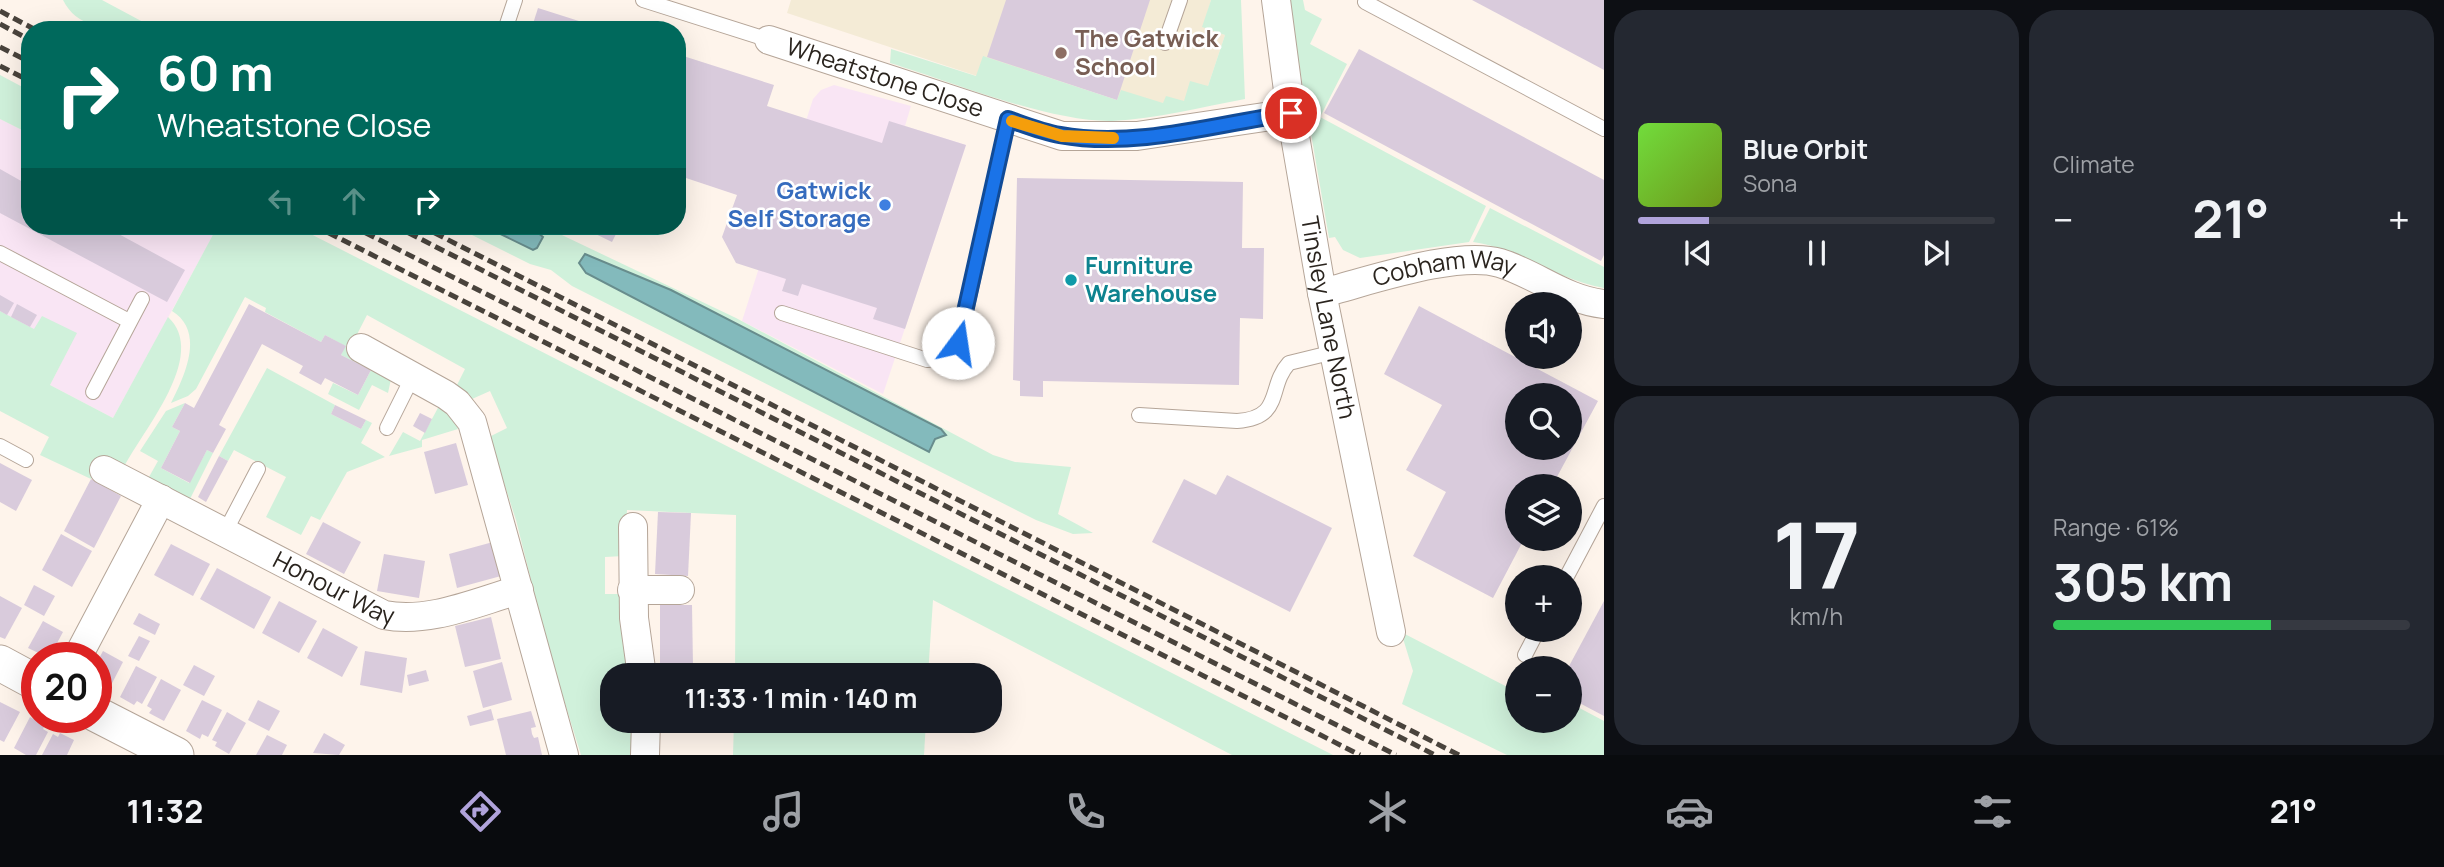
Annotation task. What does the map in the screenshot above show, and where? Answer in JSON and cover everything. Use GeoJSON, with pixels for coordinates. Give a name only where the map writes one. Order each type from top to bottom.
{"type":"FeatureCollection","features":[{"type":"Feature","properties":{"kind":"street","name":"Tinsley Lane North"},"geometry":{"type":"LineString","coordinates":[[1276,0],[1291,113],[1322,293],[1391,632]]}},
{"type":"Feature","properties":{"kind":"street","name":"Wheatstone Close"},"geometry":{"type":"LineString","coordinates":[[769,40],[1062,136],[1112,138],[1291,113]]}},
{"type":"Feature","properties":{"kind":"street","name":"Cobham Way"},"geometry":{"type":"LineString","coordinates":[[1322,293],[1441,263],[1482,260],[1511,267],[1573,297],[1604,304]]}},
{"type":"Feature","properties":{"kind":"street"},"geometry":{"type":"LineString","coordinates":[[361,348],[457,402],[472,422],[564,755]]}},
{"type":"Feature","properties":{"kind":"street","name":"Honour Way"},"geometry":{"type":"LineString","coordinates":[[104,470],[360,604],[398,618],[431,615],[519,590]]}},
{"type":"Feature","properties":{"kind":"street"},"geometry":{"type":"LineString","coordinates":[[85,642],[161,499]]}},
{"type":"Feature","properties":{"kind":"street"},"geometry":{"type":"LineString","coordinates":[[632,527],[632,590],[640,663]]}},
{"type":"Feature","properties":{"kind":"street"},"geometry":{"type":"LineString","coordinates":[[632,590],[680,590]]}},
{"type":"Feature","properties":{"kind":"street"},"geometry":{"type":"LineString","coordinates":[[0,663],[21,674]]}},
{"type":"Feature","properties":{"kind":"street"},"geometry":{"type":"LineString","coordinates":[[112,724],[154,750]]}},
{"type":"Feature","properties":{"kind":"street"},"geometry":{"type":"LineString","coordinates":[[645,755],[646,733]]}},
{"type":"Feature","properties":{"kind":"lane"},"geometry":{"type":"LineString","coordinates":[[508,21],[515,0]]}},
{"type":"Feature","properties":{"kind":"lane"},"geometry":{"type":"LineString","coordinates":[[643,0],[769,40]]}},
{"type":"Feature","properties":{"kind":"lane"},"geometry":{"type":"LineString","coordinates":[[1165,43],[1180,0]]}},
{"type":"Feature","properties":{"kind":"lane"},"geometry":{"type":"LineString","coordinates":[[1365,2],[1604,129]]}},
{"type":"Feature","properties":{"kind":"lane"},"geometry":{"type":"LineString","coordinates":[[782,313],[927,360],[948,358],[960,336],[1008,119]]}},
{"type":"Feature","properties":{"kind":"lane"},"geometry":{"type":"LineString","coordinates":[[0,253],[130,321]]}},
{"type":"Feature","properties":{"kind":"lane"},"geometry":{"type":"LineString","coordinates":[[93,392],[142,299]]}},
{"type":"Feature","properties":{"kind":"lane"},"geometry":{"type":"LineString","coordinates":[[1139,415],[1237,421],[1257,417],[1272,405],[1282,372],[1289,362],[1334,352]]}},
{"type":"Feature","properties":{"kind":"lane"},"geometry":{"type":"LineString","coordinates":[[387,428],[413,376]]}},
{"type":"Feature","properties":{"kind":"lane"},"geometry":{"type":"LineString","coordinates":[[0,446],[26,460]]}},
{"type":"Feature","properties":{"kind":"lane"},"geometry":{"type":"LineString","coordinates":[[225,532],[258,469]]}},
{"type":"Feature","properties":{"kind":"lane"},"geometry":{"type":"LineString","coordinates":[[1573,565],[1604,506]]}},
{"type":"Feature","properties":{"kind":"lane"},"geometry":{"type":"LineString","coordinates":[[1525,655],[1532,642]]}},
{"type":"Feature","properties":{"kind":"shaded area","name":"The Gatwick School"},"geometry":{"type":"Polygon","coordinates":[[[791,0],[1211,0],[1203,27],[1225,35],[1208,86],[1184,101],[1164,103],[1116,99],[984,57],[977,76],[787,13],[791,0]]]}},
{"type":"Feature","properties":{"kind":"shaded area"},"geometry":{"type":"Polygon","coordinates":[[[834,85],[911,106],[905,126],[966,145],[883,394],[742,321],[813,99],[821,90],[834,85]]]}},
{"type":"Feature","properties":{"kind":"shaded area"},"geometry":{"type":"Polygon","coordinates":[[[0,119],[21,130],[21,235],[213,235],[113,418],[50,385],[76,334],[35,330],[0,311],[0,119]]]}},
{"type":"Feature","properties":{"kind":"green space"},"geometry":{"type":"Polygon","coordinates":[[[63,0],[102,0],[141,21],[85,21],[71,11],[63,0]]]}},
{"type":"Feature","properties":{"kind":"green space"},"geometry":{"type":"Polygon","coordinates":[[[1211,0],[1241,0],[1245,99],[1146,118],[1087,120],[1030,108],[890,63],[891,49],[976,76],[983,56],[1117,100],[1121,90],[1163,103],[1166,96],[1184,101],[1190,81],[1208,86],[1225,35],[1202,27],[1211,0]]]}},
{"type":"Feature","properties":{"kind":"green space"},"geometry":{"type":"Polygon","coordinates":[[[1288,0],[1303,0],[1305,10],[1322,19],[1310,44],[1347,64],[1320,117],[1486,206],[1469,242],[1360,258],[1343,250],[1335,237],[1329,238],[1288,0]]]}},
{"type":"Feature","properties":{"kind":"green space"},"geometry":{"type":"Polygon","coordinates":[[[0,75],[21,86],[21,130],[0,119],[0,75]]]}},
{"type":"Feature","properties":{"kind":"green space"},"geometry":{"type":"Polygon","coordinates":[[[1490,208],[1604,267],[1604,288],[1570,278],[1507,251],[1473,242],[1490,208]]]}},
{"type":"Feature","properties":{"kind":"green space"},"geometry":{"type":"Polygon","coordinates":[[[213,235],[313,235],[1333,755],[1232,755],[933,600],[929,663],[735,663],[736,515],[627,510],[624,556],[605,557],[605,594],[623,594],[632,663],[600,663],[600,733],[634,733],[632,755],[581,755],[549,652],[516,520],[489,437],[507,428],[490,391],[472,399],[457,385],[465,369],[367,315],[348,352],[387,373],[391,379],[388,393],[372,385],[359,410],[328,394],[333,383],[358,395],[371,370],[341,355],[345,346],[325,335],[321,342],[265,312],[266,308],[245,297],[196,389],[188,396],[171,403],[189,355],[188,331],[182,320],[172,311],[213,235]]]}},
{"type":"Feature","properties":{"kind":"green space"},"geometry":{"type":"Polygon","coordinates":[[[472,235],[562,235],[736,318],[993,455],[1015,462],[1071,467],[1058,514],[1093,533],[1073,534],[1036,520],[572,286],[551,270],[530,264],[472,235]]]}},
{"type":"Feature","properties":{"kind":"green space"},"geometry":{"type":"Polygon","coordinates":[[[0,311],[34,329],[42,316],[77,333],[50,385],[113,418],[168,317],[179,333],[181,351],[177,371],[157,413],[124,467],[104,456],[91,479],[40,455],[49,437],[0,411],[0,311]]]}},
{"type":"Feature","properties":{"kind":"green space"},"geometry":{"type":"Polygon","coordinates":[[[267,368],[335,405],[331,414],[361,429],[366,420],[372,423],[361,443],[385,457],[347,472],[320,520],[311,516],[301,535],[266,517],[286,477],[234,450],[228,461],[219,456],[267,368]]]}},
{"type":"Feature","properties":{"kind":"green space"},"geometry":{"type":"Polygon","coordinates":[[[185,403],[172,427],[180,431],[161,468],[189,483],[207,450],[213,453],[190,499],[149,477],[158,461],[140,451],[166,411],[185,403]]]}},
{"type":"Feature","properties":{"kind":"green space"},"geometry":{"type":"Polygon","coordinates":[[[439,406],[452,416],[458,429],[422,440],[422,447],[389,456],[403,432],[420,441],[439,406]]]}},
{"type":"Feature","properties":{"kind":"green space"},"geometry":{"type":"Polygon","coordinates":[[[1401,632],[1505,686],[1505,733],[1582,733],[1582,709],[1604,721],[1604,755],[1507,755],[1402,704],[1413,671],[1401,632]]]}},
{"type":"Feature","properties":{"kind":"green space"},"geometry":{"type":"Polygon","coordinates":[[[734,733],[925,733],[924,755],[733,755],[734,733]]]}},
{"type":"Feature","properties":{"kind":"water"},"geometry":{"type":"Polygon","coordinates":[[[502,235],[541,235],[543,237],[533,250],[502,235]]]}},
{"type":"Feature","properties":{"kind":"water"},"geometry":{"type":"Polygon","coordinates":[[[585,254],[671,290],[941,429],[946,435],[935,439],[929,452],[586,273],[579,263],[585,254]]]}},
{"type":"Feature","properties":{"kind":"building"},"geometry":{"type":"Polygon","coordinates":[[[1006,0],[1150,0],[1117,100],[987,57],[1006,0]]]}},
{"type":"Feature","properties":{"kind":"building"},"geometry":{"type":"Polygon","coordinates":[[[1472,0],[1604,0],[1604,70],[1504,17],[1472,0]]]}},
{"type":"Feature","properties":{"kind":"building"},"geometry":{"type":"Polygon","coordinates":[[[538,8],[579,21],[534,21],[538,8]]]}},
{"type":"Feature","properties":{"kind":"building"},"geometry":{"type":"Polygon","coordinates":[[[1359,49],[1604,180],[1604,255],[1601,261],[1324,113],[1359,49]]]}},
{"type":"Feature","properties":{"kind":"building"},"geometry":{"type":"Polygon","coordinates":[[[686,57],[774,85],[767,106],[882,143],[889,121],[966,145],[905,329],[873,319],[877,308],[802,284],[798,296],[782,291],[786,279],[736,263],[722,237],[737,195],[686,178],[686,57]]]}},
{"type":"Feature","properties":{"kind":"building"},"geometry":{"type":"Polygon","coordinates":[[[0,169],[21,181],[21,224],[0,213],[0,169]]]}},
{"type":"Feature","properties":{"kind":"building"},"geometry":{"type":"Polygon","coordinates":[[[1017,178],[1243,182],[1242,248],[1264,248],[1263,319],[1240,318],[1239,385],[1043,381],[1043,397],[1020,396],[1020,381],[1013,380],[1017,178]]]}},
{"type":"Feature","properties":{"kind":"building"},"geometry":{"type":"Polygon","coordinates":[[[41,235],[121,235],[185,270],[167,302],[41,235]]]}},
{"type":"Feature","properties":{"kind":"building"},"geometry":{"type":"Polygon","coordinates":[[[598,235],[616,235],[612,242],[598,235]]]}},
{"type":"Feature","properties":{"kind":"building"},"geometry":{"type":"Polygon","coordinates":[[[0,295],[14,303],[7,315],[0,311],[0,295]]]}},
{"type":"Feature","properties":{"kind":"building"},"geometry":{"type":"Polygon","coordinates":[[[17,304],[37,315],[30,327],[11,317],[17,304]]]}},
{"type":"Feature","properties":{"kind":"building"},"geometry":{"type":"Polygon","coordinates":[[[249,304],[321,342],[325,335],[346,346],[341,355],[371,370],[358,395],[325,378],[321,385],[299,373],[303,366],[262,344],[219,425],[226,429],[213,453],[207,450],[190,483],[161,468],[180,431],[172,427],[185,403],[194,408],[249,304]]]}},
{"type":"Feature","properties":{"kind":"building"},"geometry":{"type":"Polygon","coordinates":[[[1419,306],[1505,352],[1505,369],[1538,369],[1564,383],[1505,383],[1505,460],[1566,460],[1558,474],[1505,474],[1505,551],[1518,551],[1510,565],[1505,565],[1505,575],[1493,598],[1413,556],[1446,492],[1406,470],[1442,405],[1384,374],[1419,306]]]}},
{"type":"Feature","properties":{"kind":"building"},"geometry":{"type":"Polygon","coordinates":[[[1582,393],[1598,401],[1582,431],[1582,393]]]}},
{"type":"Feature","properties":{"kind":"building"},"geometry":{"type":"Polygon","coordinates":[[[335,405],[366,420],[361,429],[331,414],[335,405]]]}},
{"type":"Feature","properties":{"kind":"building"},"geometry":{"type":"Polygon","coordinates":[[[420,413],[432,419],[425,433],[413,426],[420,413]]]}},
{"type":"Feature","properties":{"kind":"building"},"geometry":{"type":"Polygon","coordinates":[[[456,443],[468,485],[435,494],[424,452],[456,443]]]}},
{"type":"Feature","properties":{"kind":"building"},"geometry":{"type":"Polygon","coordinates":[[[219,456],[228,461],[206,502],[198,497],[219,456]]]}},
{"type":"Feature","properties":{"kind":"building"},"geometry":{"type":"Polygon","coordinates":[[[0,463],[32,480],[16,511],[0,502],[0,463]]]}},
{"type":"Feature","properties":{"kind":"building"},"geometry":{"type":"Polygon","coordinates":[[[1227,475],[1332,528],[1290,612],[1152,542],[1184,479],[1216,495],[1227,475]]]}},
{"type":"Feature","properties":{"kind":"building"},"geometry":{"type":"Polygon","coordinates":[[[91,479],[121,496],[94,548],[64,531],[91,479]]]}},
{"type":"Feature","properties":{"kind":"building"},"geometry":{"type":"Polygon","coordinates":[[[658,512],[691,513],[688,576],[655,574],[658,512]]]}},
{"type":"Feature","properties":{"kind":"building"},"geometry":{"type":"Polygon","coordinates":[[[323,522],[361,542],[344,574],[306,554],[323,522]]]}},
{"type":"Feature","properties":{"kind":"building"},"geometry":{"type":"Polygon","coordinates":[[[61,534],[92,551],[72,587],[42,570],[61,534]]]}},
{"type":"Feature","properties":{"kind":"building"},"geometry":{"type":"Polygon","coordinates":[[[493,542],[501,576],[457,588],[449,554],[493,542]]]}},
{"type":"Feature","properties":{"kind":"building"},"geometry":{"type":"Polygon","coordinates":[[[171,544],[210,564],[193,596],[154,575],[171,544]]]}},
{"type":"Feature","properties":{"kind":"building"},"geometry":{"type":"Polygon","coordinates":[[[384,554],[425,561],[419,598],[377,591],[384,554]]]}},
{"type":"Feature","properties":{"kind":"building"},"geometry":{"type":"Polygon","coordinates":[[[217,568],[271,597],[254,629],[200,599],[217,568]]]}},
{"type":"Feature","properties":{"kind":"building"},"geometry":{"type":"Polygon","coordinates":[[[34,585],[55,596],[44,616],[24,605],[34,585]]]}},
{"type":"Feature","properties":{"kind":"building"},"geometry":{"type":"Polygon","coordinates":[[[0,596],[22,608],[5,639],[0,637],[0,596]]]}},
{"type":"Feature","properties":{"kind":"building"},"geometry":{"type":"Polygon","coordinates":[[[279,601],[317,621],[299,653],[262,633],[279,601]]]}},
{"type":"Feature","properties":{"kind":"building"},"geometry":{"type":"Polygon","coordinates":[[[1604,601],[1604,716],[1582,704],[1582,656],[1574,656],[1604,601]]]}},
{"type":"Feature","properties":{"kind":"building"},"geometry":{"type":"Polygon","coordinates":[[[660,605],[692,605],[693,663],[660,663],[660,605]]]}},
{"type":"Feature","properties":{"kind":"building"},"geometry":{"type":"Polygon","coordinates":[[[139,613],[160,624],[155,635],[133,624],[139,613]]]}},
{"type":"Feature","properties":{"kind":"building"},"geometry":{"type":"Polygon","coordinates":[[[491,617],[501,659],[465,667],[455,626],[491,617]]]}},
{"type":"Feature","properties":{"kind":"building"},"geometry":{"type":"Polygon","coordinates":[[[43,621],[63,632],[58,642],[31,642],[43,621]]]}},
{"type":"Feature","properties":{"kind":"building"},"geometry":{"type":"Polygon","coordinates":[[[323,628],[358,647],[342,677],[307,658],[323,628]]]}},
{"type":"Feature","properties":{"kind":"building"},"geometry":{"type":"Polygon","coordinates":[[[139,636],[150,641],[139,661],[128,656],[139,636]]]}},
{"type":"Feature","properties":{"kind":"building"},"geometry":{"type":"Polygon","coordinates":[[[365,651],[407,658],[402,693],[360,685],[365,651]]]}},
{"type":"Feature","properties":{"kind":"building"},"geometry":{"type":"Polygon","coordinates":[[[112,656],[123,662],[112,683],[112,656]]]}},
{"type":"Feature","properties":{"kind":"building"},"geometry":{"type":"Polygon","coordinates":[[[502,662],[512,700],[483,708],[473,671],[502,662]]]}},
{"type":"Feature","properties":{"kind":"building"},"geometry":{"type":"Polygon","coordinates":[[[194,665],[215,676],[204,696],[183,685],[194,665]]]}},
{"type":"Feature","properties":{"kind":"building"},"geometry":{"type":"Polygon","coordinates":[[[136,666],[157,677],[142,704],[137,701],[134,705],[120,697],[136,666]]]}},
{"type":"Feature","properties":{"kind":"building"},"geometry":{"type":"Polygon","coordinates":[[[426,670],[429,681],[409,686],[407,675],[426,670]]]}},
{"type":"Feature","properties":{"kind":"building"},"geometry":{"type":"Polygon","coordinates":[[[161,679],[181,690],[164,721],[149,713],[152,709],[147,706],[161,679]]]}},
{"type":"Feature","properties":{"kind":"building"},"geometry":{"type":"Polygon","coordinates":[[[202,700],[222,710],[208,737],[202,734],[200,739],[186,731],[202,700]]]}},
{"type":"Feature","properties":{"kind":"building"},"geometry":{"type":"Polygon","coordinates":[[[258,700],[280,711],[269,731],[248,720],[258,700]]]}},
{"type":"Feature","properties":{"kind":"building"},"geometry":{"type":"Polygon","coordinates":[[[0,702],[20,712],[4,742],[0,740],[0,702]]]}},
{"type":"Feature","properties":{"kind":"building"},"geometry":{"type":"Polygon","coordinates":[[[491,709],[494,720],[470,726],[467,716],[491,709]]]}},
{"type":"Feature","properties":{"kind":"building"},"geometry":{"type":"Polygon","coordinates":[[[531,711],[536,727],[531,728],[532,734],[534,738],[538,737],[542,755],[506,755],[497,719],[531,711]]]}},
{"type":"Feature","properties":{"kind":"building"},"geometry":{"type":"Polygon","coordinates":[[[227,712],[246,723],[229,754],[215,746],[217,742],[212,740],[227,712]]]}},
{"type":"Feature","properties":{"kind":"building"},"geometry":{"type":"Polygon","coordinates":[[[22,733],[47,733],[36,755],[26,755],[14,748],[22,733]]]}},
{"type":"Feature","properties":{"kind":"building"},"geometry":{"type":"Polygon","coordinates":[[[60,733],[74,740],[67,755],[42,755],[53,734],[58,737],[60,733]]]}},
{"type":"Feature","properties":{"kind":"building"},"geometry":{"type":"Polygon","coordinates":[[[324,733],[345,745],[339,755],[313,753],[324,733]]]}},
{"type":"Feature","properties":{"kind":"building"},"geometry":{"type":"Polygon","coordinates":[[[267,735],[287,745],[282,755],[256,755],[267,735]]]}},
{"type":"Feature","properties":{"kind":"railway"},"geometry":{"type":"LineString","coordinates":[[0,11],[21,22]]}},
{"type":"Feature","properties":{"kind":"railway"},"geometry":{"type":"LineString","coordinates":[[0,24],[21,35]]}},
{"type":"Feature","properties":{"kind":"railway"},"geometry":{"type":"LineString","coordinates":[[0,47],[21,58]]}},
{"type":"Feature","properties":{"kind":"railway"},"geometry":{"type":"LineString","coordinates":[[0,66],[21,76]]}},
{"type":"Feature","properties":{"kind":"railway"},"geometry":{"type":"LineString","coordinates":[[333,235],[1360,755]]}},
{"type":"Feature","properties":{"kind":"railway"},"geometry":{"type":"LineString","coordinates":[[370,235],[1396,755]]}},
{"type":"Feature","properties":{"kind":"railway"},"geometry":{"type":"LineString","coordinates":[[413,235],[1435,755]]}},
{"type":"Feature","properties":{"kind":"railway"},"geometry":{"type":"LineString","coordinates":[[439,235],[1459,755]]}},
{"type":"Feature","properties":{"kind":"slow traffic"},"geometry":{"type":"LineString","coordinates":[[1012,121],[1062,136],[1113,138]]}},
{"type":"Feature","properties":{"kind":"place","name":"The Gatwick School"},"geometry":{"type":"Point","coordinates":[1061,53]}},
{"type":"Feature","properties":{"kind":"place","name":"Gatwick Self Storage"},"geometry":{"type":"Point","coordinates":[885,205]}},
{"type":"Feature","properties":{"kind":"place","name":"Furniture Warehouse"},"geometry":{"type":"Point","coordinates":[1071,280]}},
{"type":"Feature","properties":{"kind":"route"},"geometry":{"type":"LineString","coordinates":[[958,343],[1008,119],[1062,136],[1112,138],[1291,113]]}}]}
